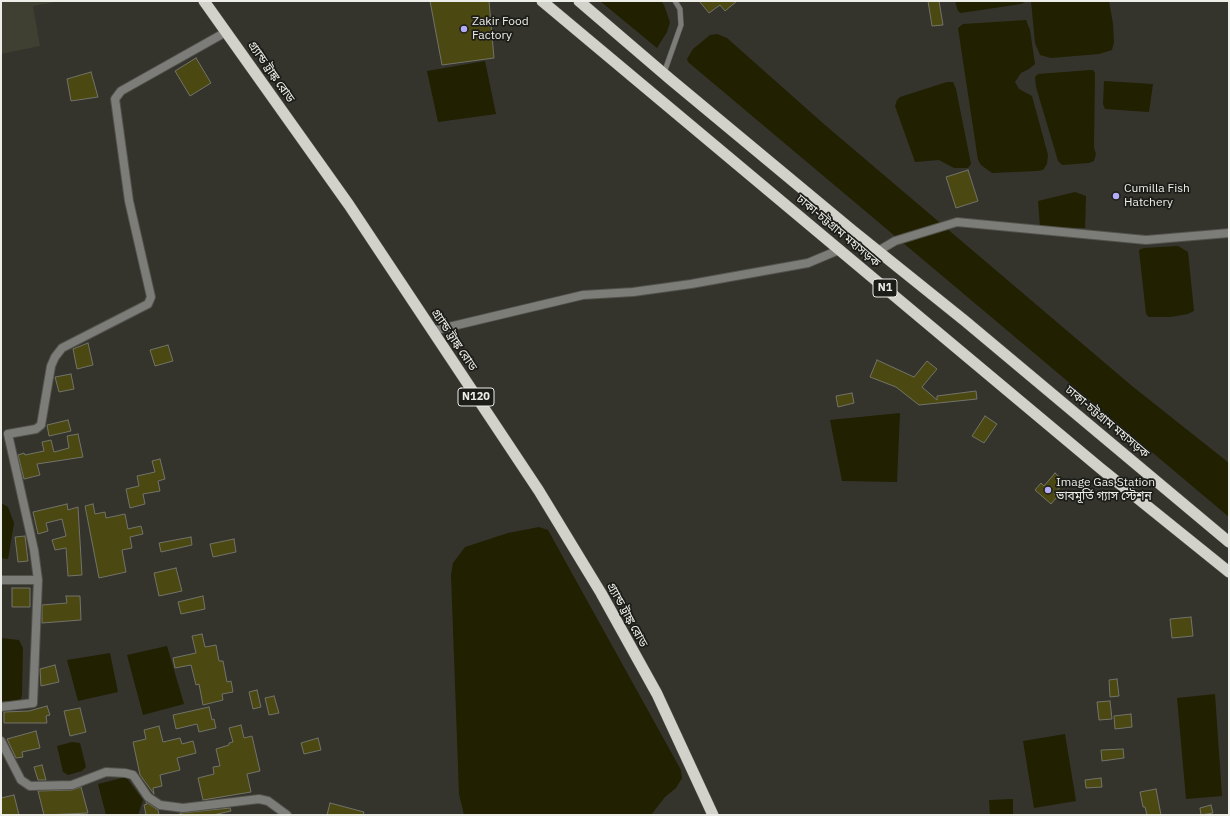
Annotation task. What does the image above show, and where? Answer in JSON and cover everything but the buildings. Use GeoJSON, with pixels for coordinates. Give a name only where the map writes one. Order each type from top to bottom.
{"type":"FeatureCollection","features":[{"type":"Feature","properties":{"kind":"highway","name":"গ্র্যান্ড ট্রাঙ্ক রোড"},"geometry":{"type":"LineString","coordinates":[[204,1],[349,206],[539,491],[601,593],[657,694],[713,815]]}},
{"type":"Feature","properties":{"kind":"highway","name":"ঢাকা-চট্টগ্রাম মহাসড়ক"},"geometry":{"type":"LineString","coordinates":[[542,1],[1100,468],[1229,572]]}},
{"type":"Feature","properties":{"kind":"highway","name":"ঢাকা-চট্টগ্রাম মহাসড়ক"},"geometry":{"type":"LineString","coordinates":[[579,1],[664,74],[878,251],[1008,356],[1229,542]]}},
{"type":"Feature","properties":{"kind":"street"},"geometry":{"type":"LineString","coordinates":[[1,707],[34,703],[38,580],[34,550],[8,434],[36,429],[41,425],[51,366],[55,357],[62,348],[148,304],[151,297],[129,201],[115,99],[121,92],[226,32]]}},
{"type":"Feature","properties":{"kind":"street"},"geometry":{"type":"LineString","coordinates":[[878,251],[895,241],[957,222],[1146,240],[1229,233]]}},
{"type":"Feature","properties":{"kind":"street"},"geometry":{"type":"LineString","coordinates":[[432,331],[583,295],[633,292],[691,284],[808,263],[839,250]]}},
{"type":"Feature","properties":{"kind":"street"},"geometry":{"type":"LineString","coordinates":[[1,580],[38,580]]}},
{"type":"Feature","properties":{"kind":"street"},"geometry":{"type":"LineString","coordinates":[[1,741],[21,780],[30,786],[72,784],[106,772],[125,773],[133,775],[148,797],[160,805],[183,808],[259,799],[268,801],[288,815]]}},
{"type":"Feature","properties":{"kind":"lane"},"geometry":{"type":"LineString","coordinates":[[664,74],[681,25],[680,9],[675,1]]}},
{"type":"Feature","properties":{"kind":"shaded area"},"geometry":{"type":"Polygon","coordinates":[[[1,1],[62,1],[33,6],[40,46],[1,54],[1,1]]]}},
{"type":"Feature","properties":{"kind":"shaded area"},"geometry":{"type":"Polygon","coordinates":[[[600,1],[661,1],[670,22],[667,32],[657,48],[600,1]]]}},
{"type":"Feature","properties":{"kind":"shaded area"},"geometry":{"type":"Polygon","coordinates":[[[955,1],[1025,2],[1021,4],[961,13],[958,11],[955,1]]]}},
{"type":"Feature","properties":{"kind":"shaded area"},"geometry":{"type":"Polygon","coordinates":[[[1031,1],[1109,1],[1113,24],[1114,42],[1112,50],[1099,54],[1051,58],[1040,55],[1035,43],[1031,1]]]}},
{"type":"Feature","properties":{"kind":"shaded area"},"geometry":{"type":"Polygon","coordinates":[[[1026,20],[1030,30],[1035,64],[1021,73],[1015,82],[1019,89],[1032,96],[1048,155],[1047,164],[1043,170],[1037,171],[992,173],[981,165],[978,160],[958,28],[963,24],[1026,20]]]}},
{"type":"Feature","properties":{"kind":"shaded area"},"geometry":{"type":"Polygon","coordinates":[[[717,34],[727,38],[825,125],[1132,386],[1229,463],[1229,517],[688,62],[687,59],[693,49],[710,35],[717,34]]]}},
{"type":"Feature","properties":{"kind":"shaded area"},"geometry":{"type":"Polygon","coordinates":[[[485,61],[496,114],[438,122],[427,71],[485,61]]]}},
{"type":"Feature","properties":{"kind":"shaded area"},"geometry":{"type":"Polygon","coordinates":[[[1093,70],[1095,73],[1094,148],[1096,154],[1094,161],[1089,163],[1062,165],[1058,161],[1036,87],[1035,77],[1038,74],[1093,70]]]}},
{"type":"Feature","properties":{"kind":"shaded area"},"geometry":{"type":"Polygon","coordinates":[[[1104,81],[1153,84],[1149,112],[1105,109],[1103,104],[1104,81]]]}},
{"type":"Feature","properties":{"kind":"shaded area"},"geometry":{"type":"Polygon","coordinates":[[[947,82],[953,82],[956,89],[971,164],[968,168],[954,168],[939,160],[915,162],[895,106],[900,97],[947,82]]]}},
{"type":"Feature","properties":{"kind":"shaded area"},"geometry":{"type":"Polygon","coordinates":[[[1075,192],[1086,196],[1085,228],[1040,227],[1038,201],[1075,192]]]}},
{"type":"Feature","properties":{"kind":"shaded area"},"geometry":{"type":"Polygon","coordinates":[[[1178,246],[1188,252],[1194,311],[1188,314],[1170,317],[1149,317],[1146,314],[1139,250],[1144,248],[1178,246]]]}},
{"type":"Feature","properties":{"kind":"shaded area"},"geometry":{"type":"Polygon","coordinates":[[[900,413],[897,482],[842,481],[830,420],[900,413]]]}},
{"type":"Feature","properties":{"kind":"shaded area"},"geometry":{"type":"Polygon","coordinates":[[[1,503],[8,507],[14,523],[8,559],[1,558],[1,503]]]}},
{"type":"Feature","properties":{"kind":"shaded area"},"geometry":{"type":"Polygon","coordinates":[[[539,527],[548,530],[681,770],[682,778],[676,788],[665,797],[651,815],[464,815],[459,794],[451,575],[453,563],[465,547],[508,533],[539,527]]]}},
{"type":"Feature","properties":{"kind":"shaded area"},"geometry":{"type":"Polygon","coordinates":[[[1,638],[19,640],[23,648],[22,695],[21,699],[16,701],[1,701],[1,638]]]}},
{"type":"Feature","properties":{"kind":"shaded area"},"geometry":{"type":"Polygon","coordinates":[[[167,646],[184,704],[143,715],[127,655],[167,646]]]}},
{"type":"Feature","properties":{"kind":"shaded area"},"geometry":{"type":"Polygon","coordinates":[[[110,653],[118,692],[78,701],[67,660],[110,653]]]}},
{"type":"Feature","properties":{"kind":"shaded area"},"geometry":{"type":"Polygon","coordinates":[[[1215,694],[1222,796],[1186,799],[1177,698],[1215,694]]]}},
{"type":"Feature","properties":{"kind":"shaded area"},"geometry":{"type":"Polygon","coordinates":[[[1065,734],[1076,801],[1034,808],[1023,741],[1065,734]]]}},
{"type":"Feature","properties":{"kind":"shaded area"},"geometry":{"type":"Polygon","coordinates":[[[72,742],[80,743],[86,767],[82,771],[68,775],[63,772],[57,746],[72,742]]]}},
{"type":"Feature","properties":{"kind":"shaded area"},"geometry":{"type":"Polygon","coordinates":[[[126,777],[143,800],[138,815],[106,815],[98,784],[126,777]]]}},
{"type":"Feature","properties":{"kind":"shaded area"},"geometry":{"type":"Polygon","coordinates":[[[1013,799],[1013,815],[990,815],[989,800],[1013,799]]]}},
{"type":"Feature","properties":{"kind":"place","name":"Zakir Food Factory"},"geometry":{"type":"Point","coordinates":[464,29]}},
{"type":"Feature","properties":{"kind":"place","name":"Cumilla Fish Hatchery"},"geometry":{"type":"Point","coordinates":[1116,196]}},
{"type":"Feature","properties":{"kind":"place","name":"Image Gas Station ভাবমূর্তি গ্যাস স্টেশন"},"geometry":{"type":"Point","coordinates":[1048,490]}}]}
